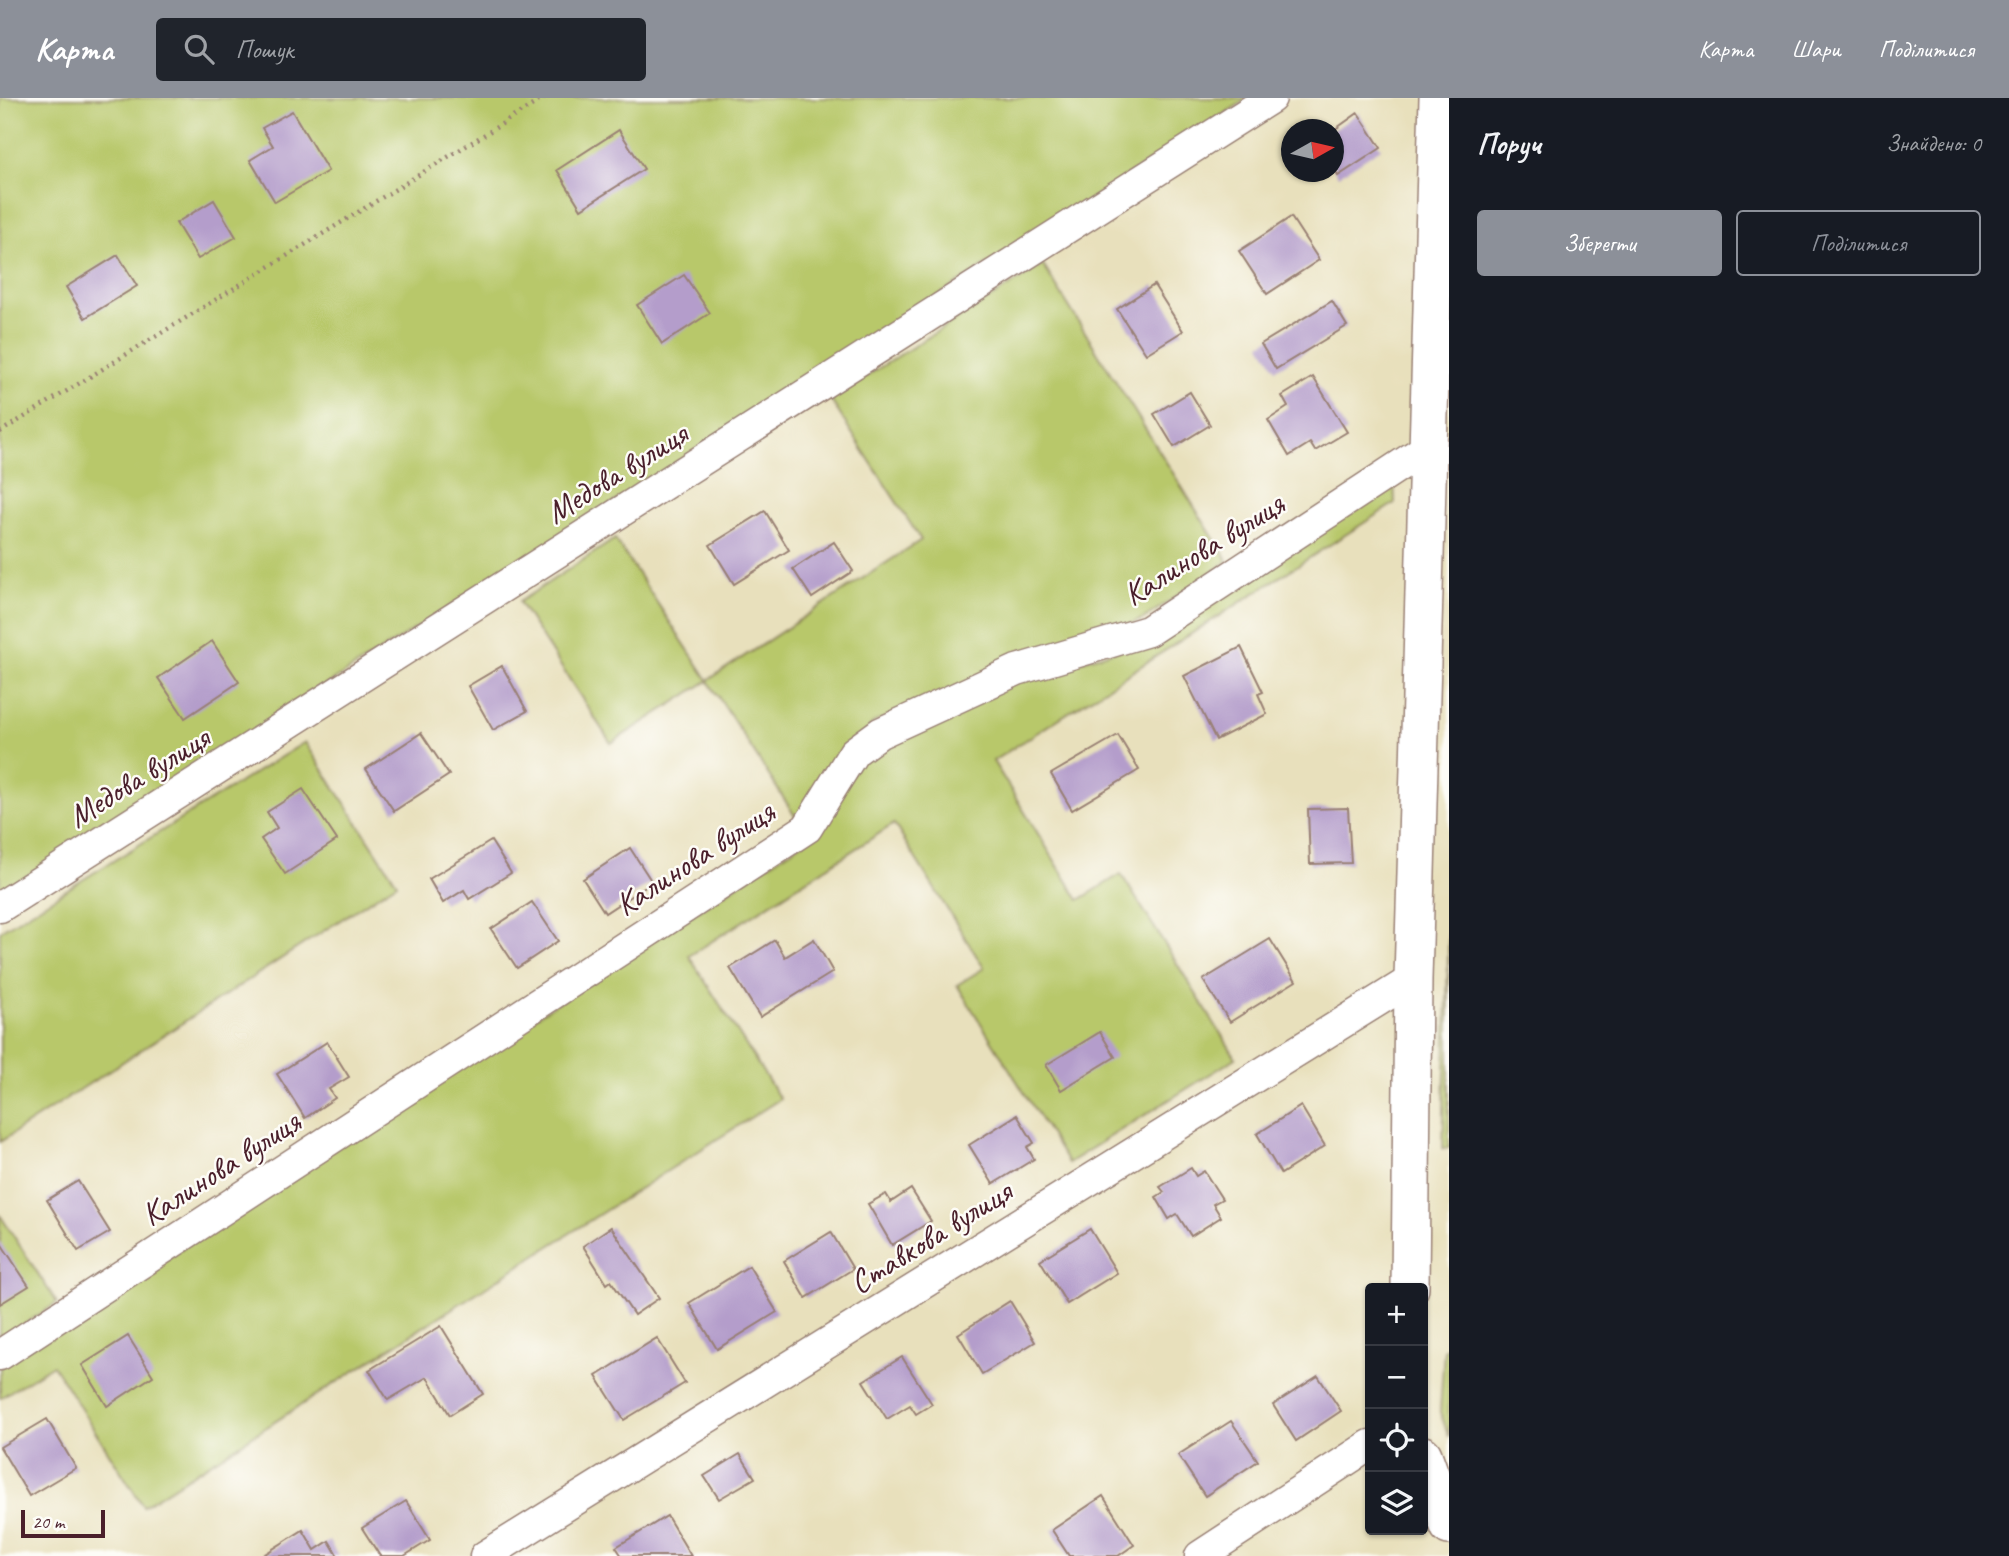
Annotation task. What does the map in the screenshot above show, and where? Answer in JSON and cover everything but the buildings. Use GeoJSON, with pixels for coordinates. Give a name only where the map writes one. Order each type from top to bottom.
{"type":"FeatureCollection","features":[{"type":"Feature","properties":{"kind":"street","name":"Медова вулиця"},"geometry":{"type":"LineString","coordinates":[[0,907],[1271,98]]}},
{"type":"Feature","properties":{"kind":"street"},"geometry":{"type":"LineString","coordinates":[[1410,1283],[1413,979],[1438,98]]}},
{"type":"Feature","properties":{"kind":"street","name":"Калинова вулиця"},"geometry":{"type":"LineString","coordinates":[[0,1355],[807,828],[854,752],[880,733],[1017,670],[1148,631],[1428,447]]}},
{"type":"Feature","properties":{"kind":"street","name":"Ставкова вулиця"},"geometry":{"type":"LineString","coordinates":[[485,1556],[1413,979]]}},
{"type":"Feature","properties":{"kind":"street"},"geometry":{"type":"LineString","coordinates":[[1200,1556],[1365,1447]]}},
{"type":"Feature","properties":{"kind":"street"},"geometry":{"type":"LineString","coordinates":[[1428,1469],[1449,1526]]}},
{"type":"Feature","properties":{"kind":"path"},"geometry":{"type":"LineString","coordinates":[[0,432],[544,98]]}},
{"type":"Feature","properties":{"kind":"green space"},"geometry":{"type":"Polygon","coordinates":[[[0,98],[1249,98],[0,893],[0,98]]]}},
{"type":"Feature","properties":{"kind":"green space"},"geometry":{"type":"Polygon","coordinates":[[[1043,265],[1228,561],[1143,619],[874,722],[797,819],[708,681],[611,743],[519,602],[615,539],[708,680],[921,540],[830,399],[1043,265]]]}},
{"type":"Feature","properties":{"kind":"green space"},"geometry":{"type":"Polygon","coordinates":[[[1394,481],[1395,503],[993,761],[1079,900],[1121,874],[1236,1058],[1068,1163],[957,985],[984,968],[894,824],[689,956],[780,1099],[143,1506],[53,1365],[0,1398],[0,1367],[814,835],[861,759],[1020,679],[1152,640],[1394,481]]]}},
{"type":"Feature","properties":{"kind":"green space"},"geometry":{"type":"Polygon","coordinates":[[[305,742],[397,883],[0,1142],[0,931],[305,742]]]}},
{"type":"Feature","properties":{"kind":"green space"},"geometry":{"type":"Polygon","coordinates":[[[1449,916],[1449,1148],[1443,1149],[1449,916]]]}},
{"type":"Feature","properties":{"kind":"green space"},"geometry":{"type":"Polygon","coordinates":[[[0,1215],[57,1303],[0,1340],[0,1215]]]}},
{"type":"Feature","properties":{"kind":"green space"},"geometry":{"type":"Polygon","coordinates":[[[1449,1348],[1449,1437],[1440,1412],[1444,1349],[1449,1348]]]}}]}
